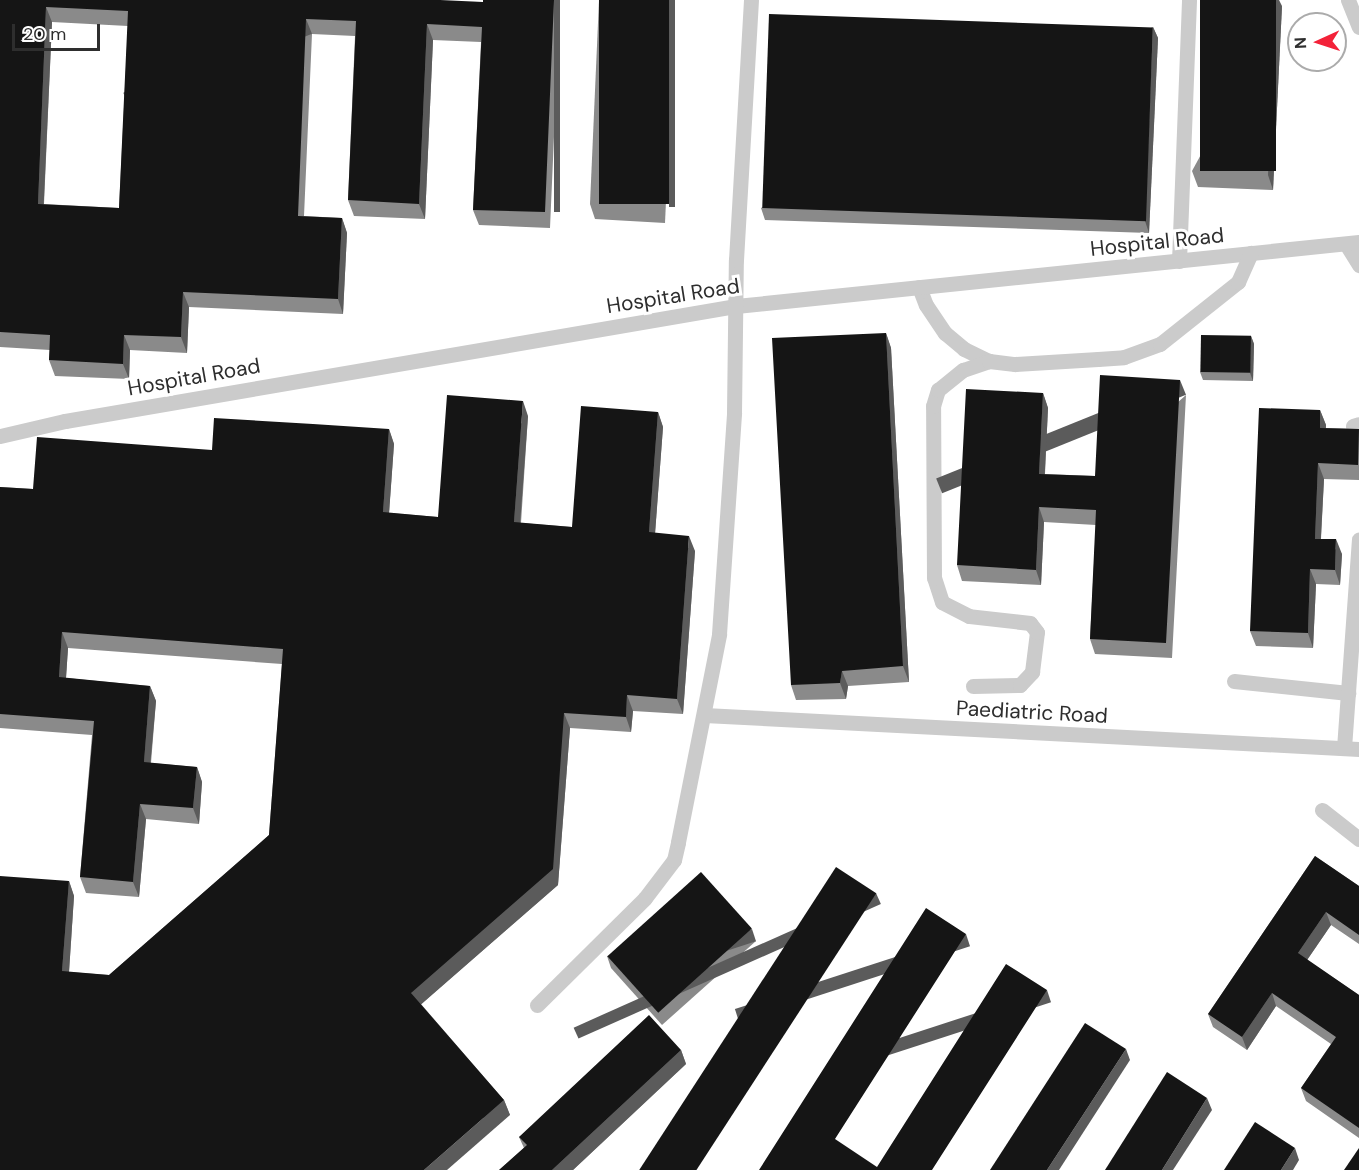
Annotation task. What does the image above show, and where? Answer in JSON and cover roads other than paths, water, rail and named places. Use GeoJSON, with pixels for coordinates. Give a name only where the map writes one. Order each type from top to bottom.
{"type":"FeatureCollection","features":[{"type":"Feature","properties":{"kind":"lane"},"geometry":{"type":"LineString","coordinates":[[537,1005],[645,898],[674,860],[718,634],[734,413],[736,306],[751,0]]}},
{"type":"Feature","properties":{"kind":"lane"},"geometry":{"type":"LineString","coordinates":[[1179,261],[1189,0]]}},
{"type":"Feature","properties":{"kind":"lane"},"geometry":{"type":"LineString","coordinates":[[1348,0],[1359,27]]}},
{"type":"Feature","properties":{"kind":"lane"},"geometry":{"type":"LineString","coordinates":[[1353,243],[1359,265]]}},
{"type":"Feature","properties":{"kind":"lane","name":"Hospital Road"},"geometry":{"type":"LineString","coordinates":[[0,436],[89,417],[736,306],[1353,243]]}},
{"type":"Feature","properties":{"kind":"lane"},"geometry":{"type":"LineString","coordinates":[[973,686],[1020,685],[1032,672],[1037,632],[1030,623],[953,611],[942,602],[934,578],[933,406],[945,382],[963,370],[989,361],[1057,362],[1143,351],[1186,327],[1232,288],[1247,268],[1251,253]]}},
{"type":"Feature","properties":{"kind":"lane"},"geometry":{"type":"LineString","coordinates":[[919,287],[926,305],[945,333],[964,349],[989,361]]}},
{"type":"Feature","properties":{"kind":"lane"},"geometry":{"type":"LineString","coordinates":[[1352,749],[1348,693],[1359,540]]}},
{"type":"Feature","properties":{"kind":"lane"},"geometry":{"type":"LineString","coordinates":[[1234,681],[1348,693]]}},
{"type":"Feature","properties":{"kind":"lane","name":"Paediatric Road"},"geometry":{"type":"LineString","coordinates":[[704,715],[1352,749]]}},
{"type":"Feature","properties":{"kind":"lane"},"geometry":{"type":"LineString","coordinates":[[1322,810],[1359,839]]}}]}
